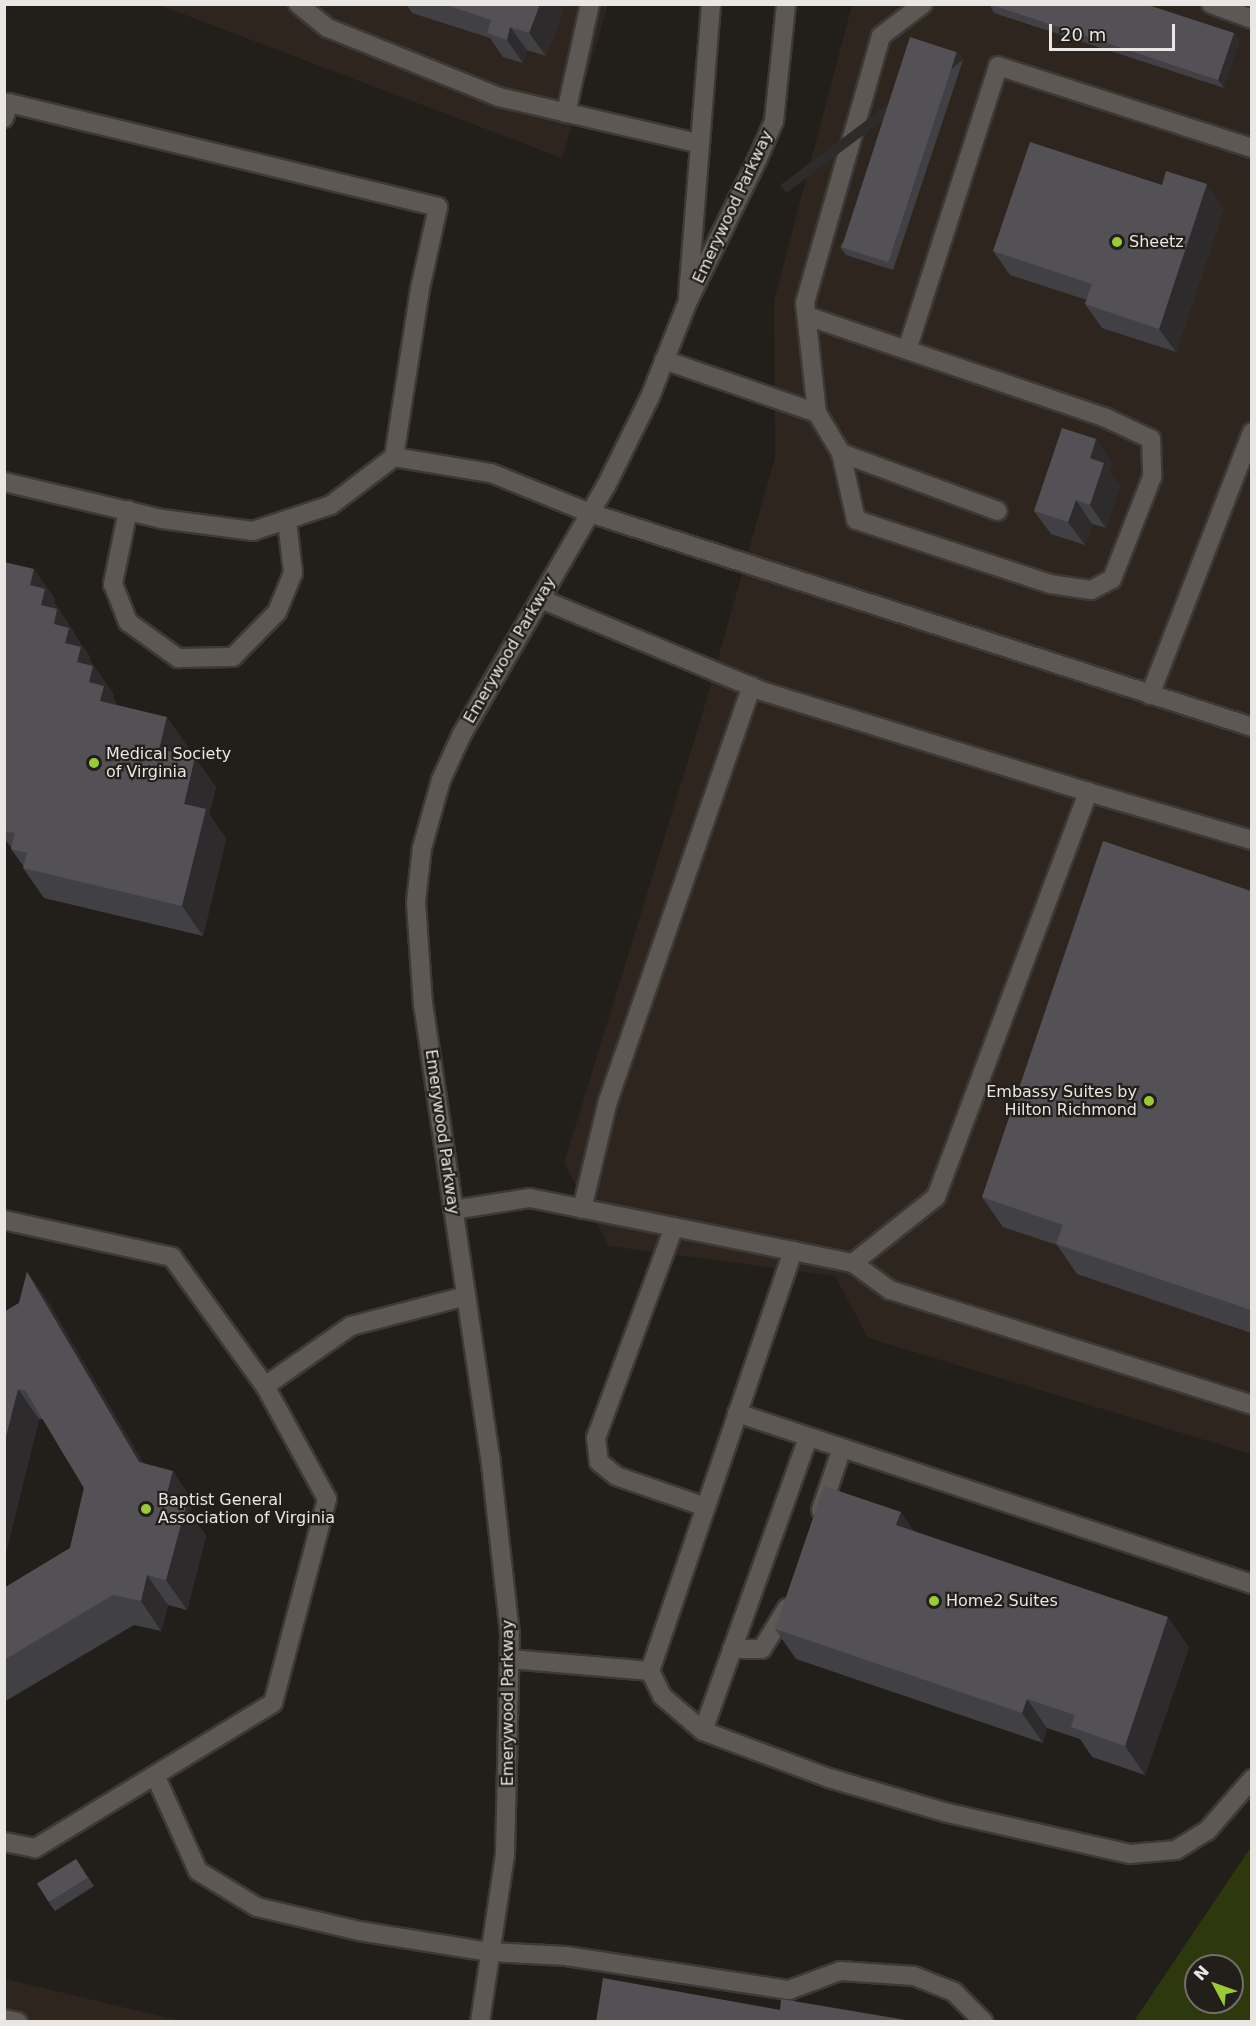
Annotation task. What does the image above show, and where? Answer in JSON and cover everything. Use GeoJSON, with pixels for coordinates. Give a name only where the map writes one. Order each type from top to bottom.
{"type":"FeatureCollection","features":[{"type":"Feature","properties":{"kind":"street"},"geometry":{"type":"LineString","coordinates":[[298,4],[328,28],[404,61],[499,97],[697,143]]}},
{"type":"Feature","properties":{"kind":"street"},"geometry":{"type":"LineString","coordinates":[[566,113],[590,4]]}},
{"type":"Feature","properties":{"kind":"street","name":"Emerywood Parkway"},"geometry":{"type":"LineString","coordinates":[[688,301],[697,143],[711,4]]}},
{"type":"Feature","properties":{"kind":"street","name":"Emerywood Parkway"},"geometry":{"type":"LineString","coordinates":[[480,2022],[505,1855],[510,1659],[491,1469],[417,944],[422,848],[441,780],[462,734],[590,513],[650,397],[688,301],[774,121],[786,4]]}},
{"type":"Feature","properties":{"kind":"street"},"geometry":{"type":"LineString","coordinates":[[807,316],[1104,417],[1151,439],[1152,477],[1132,533],[1112,579],[1091,590],[1050,584],[856,520],[841,453],[817,413],[805,303],[881,36],[923,4]]}},
{"type":"Feature","properties":{"kind":"street"},"geometry":{"type":"LineString","coordinates":[[1211,4],[1251,19]]}},
{"type":"Feature","properties":{"kind":"street"},"geometry":{"type":"LineString","coordinates":[[907,350],[998,66],[1251,148]]}},
{"type":"Feature","properties":{"kind":"street"},"geometry":{"type":"LineString","coordinates":[[4,118],[9,103],[438,207],[420,289],[394,457],[331,505],[253,531],[128,510],[4,482]]}},
{"type":"Feature","properties":{"kind":"street"},"geometry":{"type":"LineString","coordinates":[[664,360],[817,413]]}},
{"type":"Feature","properties":{"kind":"street"},"geometry":{"type":"LineString","coordinates":[[1150,694],[1251,432]]}},
{"type":"Feature","properties":{"kind":"street"},"geometry":{"type":"LineString","coordinates":[[841,453],[998,511]]}},
{"type":"Feature","properties":{"kind":"street"},"geometry":{"type":"LineString","coordinates":[[394,457],[491,473],[590,513],[1251,727]]}},
{"type":"Feature","properties":{"kind":"street"},"geometry":{"type":"LineString","coordinates":[[128,510],[113,584],[128,622],[178,658],[233,657],[277,612],[293,573],[287,520]]}},
{"type":"Feature","properties":{"kind":"street"},"geometry":{"type":"LineString","coordinates":[[541,599],[752,686],[1088,792],[1251,840]]}},
{"type":"Feature","properties":{"kind":"street"},"geometry":{"type":"LineString","coordinates":[[582,1209],[608,1101],[752,686]]}},
{"type":"Feature","properties":{"kind":"street"},"geometry":{"type":"LineString","coordinates":[[853,1263],[936,1197],[1088,792]]}},
{"type":"Feature","properties":{"kind":"street"},"geometry":{"type":"LineString","coordinates":[[453,1210],[530,1198],[853,1263],[890,1290],[1251,1405]]}},
{"type":"Feature","properties":{"kind":"street"},"geometry":{"type":"LineString","coordinates":[[4,1220],[172,1257],[265,1386],[327,1499],[273,1703],[34,1848],[4,1842]]}},
{"type":"Feature","properties":{"kind":"street"},"geometry":{"type":"LineString","coordinates":[[674,1227],[596,1438],[599,1462],[616,1476],[706,1507]]}},
{"type":"Feature","properties":{"kind":"street"},"geometry":{"type":"LineString","coordinates":[[793,1251],[650,1671],[662,1696],[703,1731],[829,1778],[948,1813],[1130,1854],[1176,1850],[1208,1831],[1251,1779]]}},
{"type":"Feature","properties":{"kind":"street"},"geometry":{"type":"LineString","coordinates":[[265,1386],[351,1326],[466,1296]]}},
{"type":"Feature","properties":{"kind":"street"},"geometry":{"type":"LineString","coordinates":[[737,1413],[1251,1584]]}},
{"type":"Feature","properties":{"kind":"street"},"geometry":{"type":"LineString","coordinates":[[703,1731],[808,1437]]}},
{"type":"Feature","properties":{"kind":"street"},"geometry":{"type":"LineString","coordinates":[[816,1525],[842,1448]]}},
{"type":"Feature","properties":{"kind":"street"},"geometry":{"type":"LineString","coordinates":[[732,1649],[762,1649],[787,1608]]}},
{"type":"Feature","properties":{"kind":"street"},"geometry":{"type":"LineString","coordinates":[[510,1659],[650,1671]]}},
{"type":"Feature","properties":{"kind":"street"},"geometry":{"type":"LineString","coordinates":[[154,1775],[198,1871],[257,1907],[359,1931],[490,1952],[566,1956],[789,1990],[840,1971],[914,1976],[954,1992],[984,2022]]}},
{"type":"Feature","properties":{"kind":"street"},"geometry":{"type":"LineString","coordinates":[[4,2019],[18,2022]]}},
{"type":"Feature","properties":{"kind":"shaded area"},"geometry":{"type":"Polygon","coordinates":[[[159,5],[608,5],[562,158],[159,5]]]}},
{"type":"Feature","properties":{"kind":"shaded area"},"geometry":{"type":"Polygon","coordinates":[[[852,5],[1251,5],[1251,1454],[868,1338],[835,1276],[609,1246],[564,1163],[700,722],[775,458],[774,301],[852,5]]]}},
{"type":"Feature","properties":{"kind":"shaded area"},"geometry":{"type":"Polygon","coordinates":[[[5,1979],[181,2021],[5,2021],[5,1979]]]}},
{"type":"Feature","properties":{"kind":"green space"},"geometry":{"type":"Polygon","coordinates":[[[1251,1847],[1251,2021],[1134,2021],[1251,1847]]]}},
{"type":"Feature","properties":{"kind":"building"},"geometry":{"type":"Polygon","coordinates":[[[443,4],[540,4],[529,33],[510,27],[507,40],[487,33],[491,20],[443,4]]]}},
{"type":"Feature","properties":{"kind":"building"},"geometry":{"type":"Polygon","coordinates":[[[989,4],[1145,4],[1234,33],[1218,80],[989,4]]]}},
{"type":"Feature","properties":{"kind":"building"},"geometry":{"type":"Polygon","coordinates":[[[910,37],[957,52],[888,262],[842,247],[910,37]]]}},
{"type":"Feature","properties":{"kind":"building","name":"Sheetz"},"geometry":{"type":"Polygon","coordinates":[[[1030,142],[1162,185],[1166,171],[1207,184],[1159,329],[1085,304],[1092,284],[993,251],[1030,142]]]}},
{"type":"Feature","properties":{"kind":"building"},"geometry":{"type":"Polygon","coordinates":[[[1062,428],[1096,439],[1090,458],[1104,463],[1090,505],[1076,500],[1068,522],[1034,511],[1062,428]]]}},
{"type":"Feature","properties":{"kind":"building","name":"Medical Society of Virginia"},"geometry":{"type":"Polygon","coordinates":[[[4,562],[34,569],[30,585],[45,589],[41,605],[57,609],[54,624],[69,628],[65,643],[81,647],[77,662],[93,666],[89,682],[104,686],[100,701],[167,717],[159,749],[195,757],[184,804],[206,809],[182,906],[23,868],[27,853],[11,849],[15,833],[4,831],[4,562]]]}},
{"type":"Feature","properties":{"kind":"building","name":"Embassy Suites by Hilton Richmond"},"geometry":{"type":"Polygon","coordinates":[[[1103,841],[1251,891],[1251,1310],[1056,1244],[1063,1225],[982,1197],[1103,841]]]}},
{"type":"Feature","properties":{"kind":"building","name":"Baptist General Association of Virginia"},"geometry":{"type":"Polygon","coordinates":[[[27,1272],[139,1462],[173,1471],[165,1500],[186,1506],[166,1580],[147,1575],[141,1601],[113,1595],[4,1660],[4,1588],[70,1548],[84,1488],[25,1390],[18,1389],[4,1444],[4,1312],[19,1303],[27,1272]]]}},
{"type":"Feature","properties":{"kind":"building","name":"Home2 Suites"},"geometry":{"type":"Polygon","coordinates":[[[824,1486],[901,1512],[896,1525],[1168,1617],[1125,1746],[1071,1727],[1075,1715],[1027,1699],[1022,1713],[775,1629],[824,1486]]]}},
{"type":"Feature","properties":{"kind":"building"},"geometry":{"type":"Polygon","coordinates":[[[76,1859],[88,1878],[49,1902],[37,1883],[76,1859]]]}},
{"type":"Feature","properties":{"kind":"building"},"geometry":{"type":"Polygon","coordinates":[[[603,1978],[780,2010],[781,1999],[926,2022],[596,2022],[603,1978]]]}},
{"type":"Feature","properties":{"kind":"place","name":"Sheetz"},"geometry":{"type":"Point","coordinates":[1117,242]}},
{"type":"Feature","properties":{"kind":"place","name":"Medical Society of Virginia"},"geometry":{"type":"Point","coordinates":[94,763]}},
{"type":"Feature","properties":{"kind":"place","name":"Embassy Suites by Hilton Richmond"},"geometry":{"type":"Point","coordinates":[1149,1101]}},
{"type":"Feature","properties":{"kind":"place","name":"Baptist General Association of Virginia"},"geometry":{"type":"Point","coordinates":[146,1509]}},
{"type":"Feature","properties":{"kind":"place","name":"Home2 Suites"},"geometry":{"type":"Point","coordinates":[934,1601]}}]}
